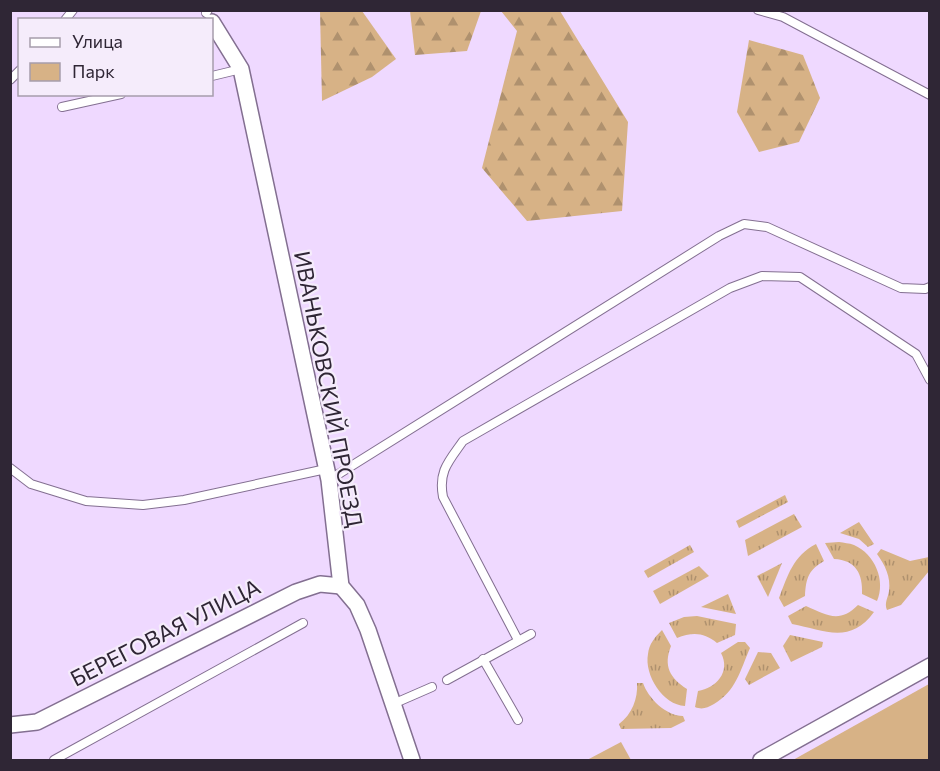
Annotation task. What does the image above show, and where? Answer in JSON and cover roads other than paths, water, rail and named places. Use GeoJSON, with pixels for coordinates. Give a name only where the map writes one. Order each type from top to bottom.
{"type":"FeatureCollection","features":[{"type":"Feature","properties":{"kind":"street","name":"ИВАНЬКОВСКИЙ ПРОЕЗД"},"geometry":{"type":"LineString","coordinates":[[213,23],[241,69],[328,475],[341,586]]}},
{"type":"Feature","properties":{"kind":"street","name":"БЕРЕГОВАЯ УЛИЦА"},"geometry":{"type":"LineString","coordinates":[[10,725],[37,722],[296,592],[320,584],[341,586]]}},
{"type":"Feature","properties":{"kind":"street"},"geometry":{"type":"LineString","coordinates":[[341,586],[357,605],[368,630],[412,760]]}},
{"type":"Feature","properties":{"kind":"street"},"geometry":{"type":"LineString","coordinates":[[761,760],[930,666]]}},
{"type":"Feature","properties":{"kind":"lane"},"geometry":{"type":"LineString","coordinates":[[758,10],[783,17],[930,95]]}},
{"type":"Feature","properties":{"kind":"lane"},"geometry":{"type":"LineString","coordinates":[[213,76],[241,69]]}},
{"type":"Feature","properties":{"kind":"lane"},"geometry":{"type":"LineString","coordinates":[[62,107],[112,96]]}},
{"type":"Feature","properties":{"kind":"lane"},"geometry":{"type":"LineString","coordinates":[[10,468],[31,484],[86,501],[143,505],[328,475],[719,236],[744,224],[767,227],[901,288],[925,290],[930,286]]}},
{"type":"Feature","properties":{"kind":"lane"},"geometry":{"type":"LineString","coordinates":[[518,640],[443,497],[441,484],[444,468],[463,441],[730,288],[762,276],[800,277],[916,354],[930,380]]}},
{"type":"Feature","properties":{"kind":"lane"},"geometry":{"type":"LineString","coordinates":[[54,760],[303,623]]}},
{"type":"Feature","properties":{"kind":"lane"},"geometry":{"type":"LineString","coordinates":[[447,680],[531,634]]}},
{"type":"Feature","properties":{"kind":"lane"},"geometry":{"type":"LineString","coordinates":[[483,659],[518,720]]}},
{"type":"Feature","properties":{"kind":"lane"},"geometry":{"type":"LineString","coordinates":[[393,704],[432,687]]}}]}
